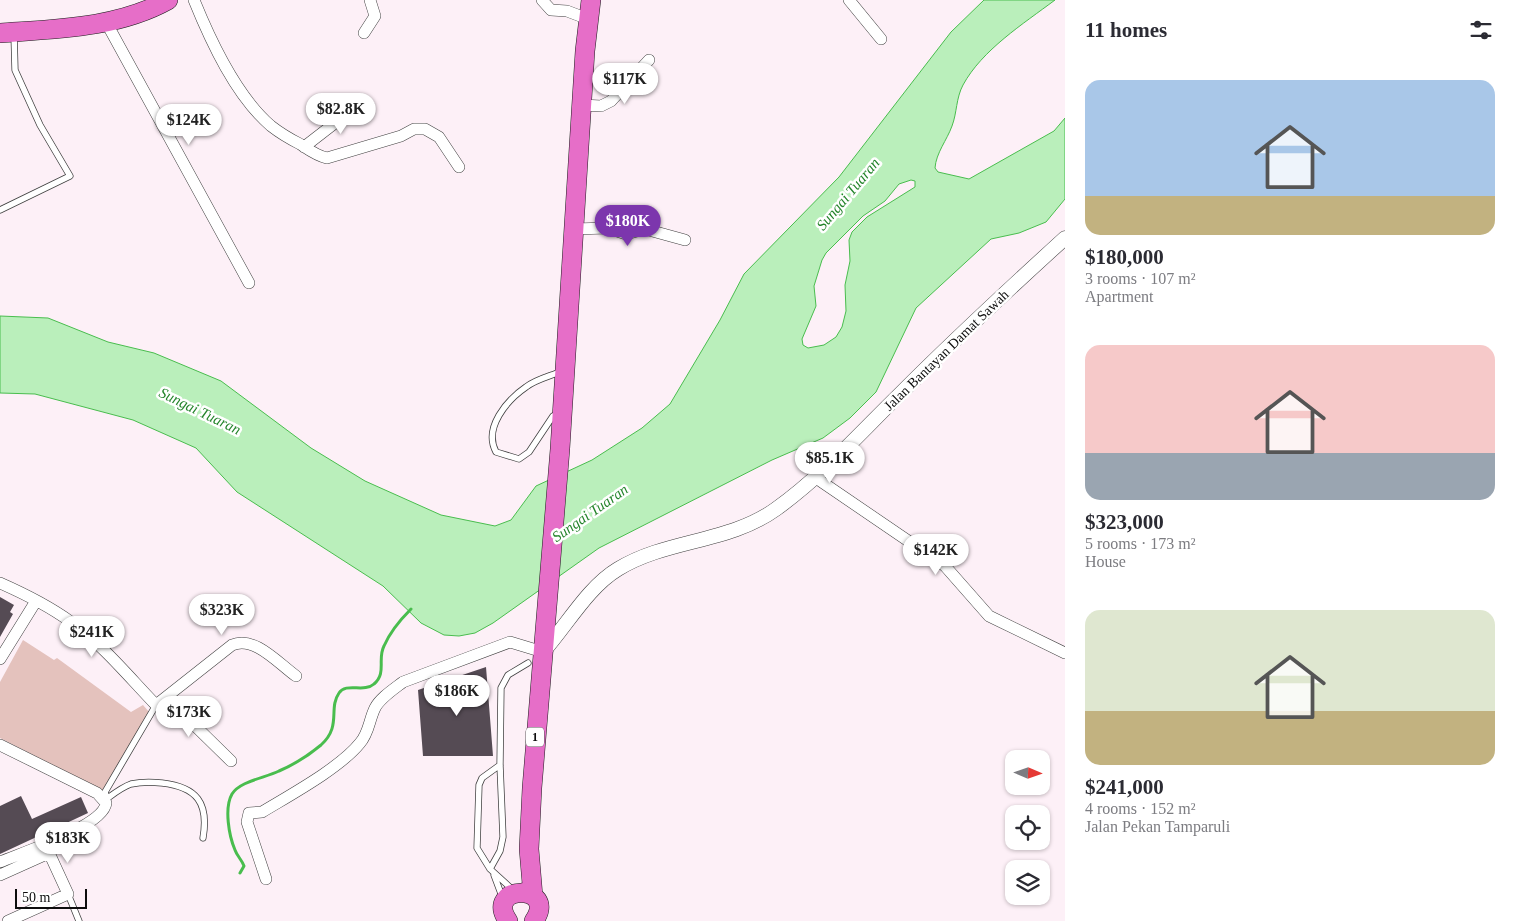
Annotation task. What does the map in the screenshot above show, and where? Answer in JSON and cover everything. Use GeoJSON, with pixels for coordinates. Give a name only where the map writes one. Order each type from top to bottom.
{"type":"FeatureCollection","features":[{"type":"Feature","properties":{"kind":"highway"},"geometry":{"type":"LineString","coordinates":[[7,32],[106,22],[132,16],[168,0]]}},
{"type":"Feature","properties":{"kind":"highway","name":"1"},"geometry":{"type":"LineString","coordinates":[[536,920],[539,907],[516,901],[529,849],[536,658],[545,626],[560,449],[590,0]]}},
{"type":"Feature","properties":{"kind":"street"},"geometry":{"type":"LineString","coordinates":[[194,0],[207,31],[230,74],[250,101],[269,124],[304,147],[319,156],[327,158],[401,136],[414,129],[424,129],[439,137],[459,167]]}},
{"type":"Feature","properties":{"kind":"street"},"geometry":{"type":"LineString","coordinates":[[364,33],[375,16],[370,0]]}},
{"type":"Feature","properties":{"kind":"street"},"geometry":{"type":"LineString","coordinates":[[542,0],[552,10],[567,11],[588,19]]}},
{"type":"Feature","properties":{"kind":"street"},"geometry":{"type":"LineString","coordinates":[[849,0],[881,39]]}},
{"type":"Feature","properties":{"kind":"street"},"geometry":{"type":"LineString","coordinates":[[106,22],[249,283]]}},
{"type":"Feature","properties":{"kind":"street"},"geometry":{"type":"LineString","coordinates":[[582,105],[601,106],[611,101],[649,60]]}},
{"type":"Feature","properties":{"kind":"street"},"geometry":{"type":"LineString","coordinates":[[304,147],[352,111],[369,106]]}},
{"type":"Feature","properties":{"kind":"street"},"geometry":{"type":"LineString","coordinates":[[574,230],[608,228],[626,234],[646,229],[685,240]]}},
{"type":"Feature","properties":{"kind":"street","name":"Jalan Bantayan Damat Sawah"},"geometry":{"type":"LineString","coordinates":[[536,658],[603,579],[619,569],[659,552],[739,530],[761,520],[816,478],[981,313],[1065,238]]}},
{"type":"Feature","properties":{"kind":"street"},"geometry":{"type":"LineString","coordinates":[[816,478],[945,566],[989,616],[1065,653]]}},
{"type":"Feature","properties":{"kind":"street"},"geometry":{"type":"LineString","coordinates":[[0,583],[36,601],[71,622],[108,655],[156,704],[232,645],[243,641],[253,644],[296,676]]}},
{"type":"Feature","properties":{"kind":"street"},"geometry":{"type":"LineString","coordinates":[[0,660],[36,601]]}},
{"type":"Feature","properties":{"kind":"street"},"geometry":{"type":"LineString","coordinates":[[266,879],[247,822],[249,813],[256,814],[268,808],[336,764],[356,748],[368,731],[376,705],[403,682],[510,642],[536,658]]}},
{"type":"Feature","properties":{"kind":"street"},"geometry":{"type":"LineString","coordinates":[[168,695],[184,715],[231,761]]}},
{"type":"Feature","properties":{"kind":"street"},"geometry":{"type":"LineString","coordinates":[[0,745],[103,797],[106,808],[86,825],[0,875]]}},
{"type":"Feature","properties":{"kind":"street"},"geometry":{"type":"LineString","coordinates":[[0,862],[47,848]]}},
{"type":"Feature","properties":{"kind":"street"},"geometry":{"type":"LineString","coordinates":[[8,921],[68,894],[47,848]]}},
{"type":"Feature","properties":{"kind":"lane"},"geometry":{"type":"LineString","coordinates":[[0,210],[70,176],[40,125],[16,70],[7,32]]}},
{"type":"Feature","properties":{"kind":"lane"},"geometry":{"type":"LineString","coordinates":[[562,415],[553,416],[529,452],[519,459],[496,452],[492,444],[493,428],[504,407],[527,386],[564,370]]}},
{"type":"Feature","properties":{"kind":"lane"},"geometry":{"type":"LineString","coordinates":[[491,871],[500,851],[503,837],[500,765],[502,681],[520,666],[536,658]]}},
{"type":"Feature","properties":{"kind":"lane"},"geometry":{"type":"LineString","coordinates":[[103,797],[156,704]]}},
{"type":"Feature","properties":{"kind":"lane"},"geometry":{"type":"LineString","coordinates":[[500,765],[482,778],[479,785],[478,848],[491,871],[516,901]]}},
{"type":"Feature","properties":{"kind":"lane"},"geometry":{"type":"LineString","coordinates":[[103,797],[130,784],[153,782],[180,785],[194,793],[204,808],[203,838]]}},
{"type":"Feature","properties":{"kind":"lane"},"geometry":{"type":"LineString","coordinates":[[491,871],[516,901]]}},
{"type":"Feature","properties":{"kind":"lane"},"geometry":{"type":"LineString","coordinates":[[68,894],[79,921]]}},
{"type":"Feature","properties":{"kind":"shaded area"},"geometry":{"type":"Polygon","coordinates":[[[23,640],[54,660],[57,658],[131,712],[143,705],[149,712],[103,791],[0,738],[0,682],[23,640]]]}},
{"type":"Feature","properties":{"kind":"water","name":"Sungai Tuaran"},"geometry":{"type":"Polygon","coordinates":[[[984,0],[1055,0],[1004,38],[971,72],[961,90],[952,126],[935,168],[938,172],[969,179],[1054,131],[1065,118],[1065,199],[1046,222],[1019,233],[991,239],[916,308],[876,392],[850,418],[823,438],[772,460],[599,548],[493,623],[475,633],[459,636],[444,635],[421,623],[383,586],[237,492],[196,448],[133,420],[35,394],[0,393],[0,316],[48,318],[108,342],[154,353],[221,381],[311,448],[365,481],[441,515],[495,526],[511,520],[536,486],[592,460],[642,428],[670,404],[720,320],[744,274],[839,177],[951,32],[984,0]],[[911,180],[899,184],[885,201],[863,216],[826,253],[814,286],[816,306],[802,339],[803,345],[808,348],[824,345],[836,337],[842,327],[846,311],[845,285],[850,261],[849,240],[852,232],[867,217],[915,187],[915,181],[911,180]]]}},
{"type":"Feature","properties":{"kind":"building"},"geometry":{"type":"Polygon","coordinates":[[[0,597],[14,605],[10,612],[13,614],[0,637],[0,597]]]}},
{"type":"Feature","properties":{"kind":"building"},"geometry":{"type":"Polygon","coordinates":[[[486,667],[493,756],[423,756],[418,690],[486,667]]]}},
{"type":"Feature","properties":{"kind":"building"},"geometry":{"type":"Polygon","coordinates":[[[21,796],[32,819],[81,797],[88,813],[0,854],[0,806],[21,796]]]}},
{"type":"Feature","properties":{"kind":"waterway"},"geometry":{"type":"LineString","coordinates":[[240,873],[244,866],[233,844],[228,822],[228,807],[232,794],[247,783],[290,766],[321,745],[331,731],[334,705],[339,693],[346,688],[370,687],[378,680],[384,646],[396,626],[411,609]]}}]}
